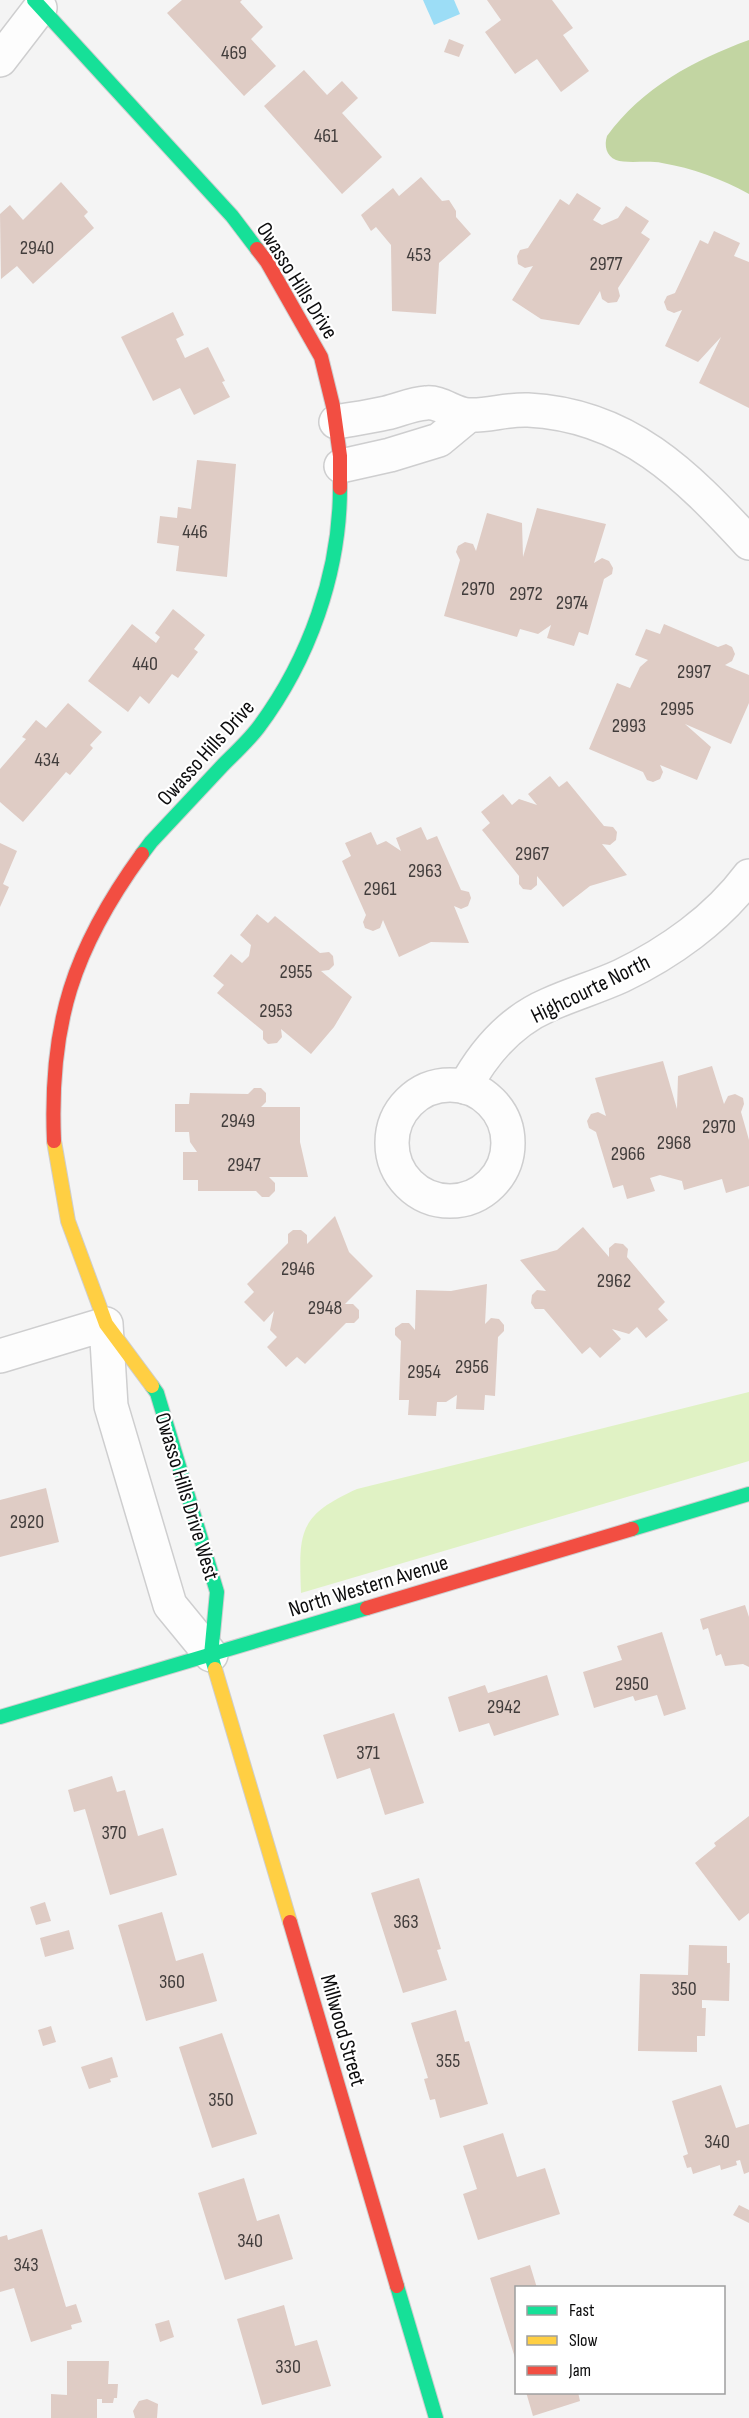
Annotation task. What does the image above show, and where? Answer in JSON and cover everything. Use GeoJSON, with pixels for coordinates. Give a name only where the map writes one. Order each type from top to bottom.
{"type":"FeatureCollection","features":[{"type":"Feature","properties":{"kind":"street"},"geometry":{"type":"LineString","coordinates":[[0,60],[37,4]]}},
{"type":"Feature","properties":{"kind":"street","name":"Owasso Hills Drive"},"geometry":{"type":"LineString","coordinates":[[37,4],[232,216],[267,262],[321,357],[336,422],[341,466],[340,509],[327,587],[304,652],[285,688],[252,735],[170,821],[121,881],[84,949],[62,1014],[55,1057],[52,1100],[57,1167],[68,1221],[106,1324]]}},
{"type":"Feature","properties":{"kind":"street"},"geometry":{"type":"LineString","coordinates":[[336,422],[384,414],[428,402],[468,416],[515,410],[544,411],[574,417],[635,441],[675,468],[701,491],[749,543]]}},
{"type":"Feature","properties":{"kind":"street"},"geometry":{"type":"LineString","coordinates":[[341,466],[390,455],[439,440],[468,416]]}},
{"type":"Feature","properties":{"kind":"street","name":"Highcourte North"},"geometry":{"type":"LineString","coordinates":[[465,1087],[489,1050],[522,1020],[549,1005],[634,969],[696,929],[739,910],[749,876]]}},
{"type":"Feature","properties":{"kind":"street"},"geometry":{"type":"LineString","coordinates":[[0,1356],[106,1324],[111,1406],[170,1605],[211,1654]]}},
{"type":"Feature","properties":{"kind":"street","name":"Owasso Hills Drive West"},"geometry":{"type":"LineString","coordinates":[[106,1324],[157,1394],[217,1592],[211,1654]]}},
{"type":"Feature","properties":{"kind":"street","name":"North Western Avenue"},"geometry":{"type":"LineString","coordinates":[[0,1717],[749,1494]]}},
{"type":"Feature","properties":{"kind":"street","name":"Millwood Street"},"geometry":{"type":"LineString","coordinates":[[211,1654],[436,2418]]}},
{"type":"Feature","properties":{"kind":"green space"},"geometry":{"type":"Polygon","coordinates":[[[749,40],[749,194],[696,171],[657,162],[620,161],[610,156],[606,146],[607,136],[636,104],[689,67],[749,40]]]}},
{"type":"Feature","properties":{"kind":"green space"},"geometry":{"type":"Polygon","coordinates":[[[749,1392],[749,1461],[301,1593],[300,1555],[306,1529],[312,1518],[323,1508],[357,1489],[749,1392]]]}},
{"type":"Feature","properties":{"kind":"water"},"geometry":{"type":"Polygon","coordinates":[[[423,0],[454,0],[460,14],[434,25],[423,0]]]}},
{"type":"Feature","properties":{"kind":"building"},"geometry":{"type":"Polygon","coordinates":[[[182,0],[242,0],[240,2],[263,27],[251,39],[276,66],[244,96],[167,13],[182,0]]]}},
{"type":"Feature","properties":{"kind":"building"},"geometry":{"type":"Polygon","coordinates":[[[487,0],[552,0],[573,28],[563,35],[589,71],[561,92],[537,59],[515,74],[485,32],[501,20],[487,0]]]}},
{"type":"Feature","properties":{"kind":"building"},"geometry":{"type":"Polygon","coordinates":[[[449,39],[464,45],[459,57],[444,52],[449,39]]]}},
{"type":"Feature","properties":{"kind":"building"},"geometry":{"type":"Polygon","coordinates":[[[304,70],[327,95],[342,81],[358,98],[342,113],[382,157],[342,194],[264,106],[304,70]]]}},
{"type":"Feature","properties":{"kind":"building"},"geometry":{"type":"Polygon","coordinates":[[[421,177],[442,201],[449,200],[456,211],[456,217],[471,234],[439,263],[436,314],[392,311],[391,245],[376,227],[371,231],[361,215],[393,188],[399,196],[421,177]]]}},
{"type":"Feature","properties":{"kind":"building"},"geometry":{"type":"Polygon","coordinates":[[[61,182],[88,212],[84,216],[94,228],[33,284],[17,266],[1,279],[0,214],[10,205],[23,220],[61,182]]]}},
{"type":"Feature","properties":{"kind":"building"},"geometry":{"type":"Polygon","coordinates":[[[577,193],[601,208],[593,220],[602,225],[618,218],[626,206],[649,221],[641,233],[650,239],[618,288],[620,296],[617,302],[608,303],[602,299],[600,291],[579,325],[541,319],[512,300],[533,266],[525,268],[518,264],[517,256],[520,250],[528,248],[560,199],[569,205],[577,193]]]}},
{"type":"Feature","properties":{"kind":"building"},"geometry":{"type":"Polygon","coordinates":[[[714,231],[740,243],[734,256],[749,262],[749,408],[699,383],[721,337],[698,362],[665,346],[682,310],[674,313],[667,310],[664,302],[667,296],[675,293],[700,240],[708,244],[714,231]]]}},
{"type":"Feature","properties":{"kind":"building"},"geometry":{"type":"Polygon","coordinates":[[[173,312],[184,335],[176,339],[185,358],[208,347],[225,381],[222,382],[230,397],[194,415],[180,388],[153,401],[121,337],[173,312]]]}},
{"type":"Feature","properties":{"kind":"building"},"geometry":{"type":"Polygon","coordinates":[[[197,460],[236,464],[227,577],[176,571],[179,546],[157,543],[160,516],[177,518],[178,507],[191,509],[197,460]]]}},
{"type":"Feature","properties":{"kind":"building"},"geometry":{"type":"Polygon","coordinates":[[[537,508],[606,524],[594,563],[602,558],[609,561],[613,568],[612,574],[604,579],[588,635],[579,632],[574,646],[547,638],[551,625],[538,634],[520,629],[517,637],[444,616],[460,560],[456,552],[458,546],[465,542],[473,544],[476,551],[487,513],[522,523],[523,557],[537,508]]]}},
{"type":"Feature","properties":{"kind":"building"},"geometry":{"type":"Polygon","coordinates":[[[173,609],[205,635],[194,649],[198,652],[178,678],[172,674],[149,704],[140,696],[128,712],[88,681],[132,624],[156,643],[160,637],[155,633],[173,609]]]}},
{"type":"Feature","properties":{"kind":"building"},"geometry":{"type":"Polygon","coordinates":[[[664,624],[718,647],[726,644],[732,647],[735,654],[732,661],[725,665],[749,675],[749,703],[731,744],[685,724],[711,747],[697,780],[660,765],[663,772],[660,779],[653,782],[647,780],[643,772],[589,749],[617,683],[630,688],[640,667],[648,660],[635,655],[646,629],[660,634],[664,624]]]}},
{"type":"Feature","properties":{"kind":"building"},"geometry":{"type":"Polygon","coordinates":[[[68,703],[102,732],[90,745],[93,748],[70,775],[66,772],[23,822],[0,802],[0,769],[26,739],[22,737],[36,720],[46,728],[68,703]]]}},
{"type":"Feature","properties":{"kind":"building"},"geometry":{"type":"Polygon","coordinates":[[[550,776],[559,787],[567,781],[604,826],[613,827],[617,832],[616,840],[610,845],[602,844],[627,875],[590,886],[563,907],[537,876],[537,885],[531,890],[523,889],[519,884],[519,876],[482,830],[490,823],[481,812],[503,794],[512,805],[519,799],[537,805],[528,794],[550,776]]]}},
{"type":"Feature","properties":{"kind":"building"},"geometry":{"type":"Polygon","coordinates":[[[421,827],[427,840],[437,836],[461,890],[469,892],[471,898],[468,906],[461,909],[454,906],[469,943],[431,942],[399,957],[383,920],[380,928],[373,931],[365,928],[363,922],[366,915],[342,861],[351,856],[345,843],[371,832],[377,845],[386,841],[401,851],[396,838],[421,827]]]}},
{"type":"Feature","properties":{"kind":"building"},"geometry":{"type":"Polygon","coordinates":[[[0,843],[17,851],[3,884],[9,887],[0,907],[0,843]]]}},
{"type":"Feature","properties":{"kind":"building"},"geometry":{"type":"Polygon","coordinates":[[[257,914],[268,923],[275,916],[320,953],[329,952],[333,956],[334,965],[329,970],[321,971],[352,997],[334,1027],[311,1054],[281,1029],[282,1037],[277,1043],[268,1044],[263,1039],[263,1031],[217,993],[224,985],[213,976],[231,954],[242,963],[249,956],[251,945],[240,935],[257,914]]]}},
{"type":"Feature","properties":{"kind":"building"},"geometry":{"type":"Polygon","coordinates":[[[663,1061],[677,1109],[678,1076],[712,1066],[724,1104],[728,1096],[735,1094],[743,1098],[744,1104],[741,1112],[749,1140],[749,1186],[726,1193],[722,1179],[684,1190],[682,1181],[660,1175],[650,1178],[655,1191],[627,1199],[623,1185],[613,1188],[596,1132],[589,1128],[587,1121],[591,1114],[598,1112],[606,1116],[595,1078],[663,1061]]]}},
{"type":"Feature","properties":{"kind":"building"},"geometry":{"type":"Polygon","coordinates":[[[254,1088],[261,1088],[266,1093],[266,1102],[261,1107],[300,1107],[300,1142],[308,1177],[269,1177],[275,1183],[275,1191],[269,1197],[262,1197],[256,1191],[198,1191],[198,1180],[183,1180],[183,1152],[197,1152],[190,1142],[189,1132],[175,1132],[175,1104],[189,1104],[190,1093],[248,1094],[254,1088]]]}},
{"type":"Feature","properties":{"kind":"building"},"geometry":{"type":"Polygon","coordinates":[[[335,1216],[349,1252],[373,1276],[345,1304],[353,1304],[359,1310],[359,1318],[354,1323],[346,1323],[305,1364],[297,1357],[286,1367],[267,1347],[277,1337],[270,1330],[274,1311],[264,1322],[244,1302],[254,1292],[247,1284],[288,1243],[288,1234],[293,1230],[301,1230],[307,1235],[307,1244],[335,1216]]]}},
{"type":"Feature","properties":{"kind":"building"},"geometry":{"type":"Polygon","coordinates":[[[583,1227],[609,1257],[609,1248],[615,1243],[623,1244],[628,1249],[627,1257],[665,1302],[658,1309],[668,1320],[646,1338],[637,1327],[629,1334],[612,1329],[621,1339],[600,1358],[590,1347],[582,1354],[544,1309],[535,1309],[531,1303],[532,1295],[537,1290],[546,1291],[520,1260],[557,1250],[583,1227]]]}},
{"type":"Feature","properties":{"kind":"building"},"geometry":{"type":"Polygon","coordinates":[[[487,1284],[485,1324],[491,1318],[499,1319],[504,1325],[504,1331],[498,1337],[495,1396],[485,1395],[484,1410],[456,1409],[457,1395],[446,1402],[437,1402],[436,1416],[408,1415],[409,1400],[399,1400],[401,1341],[395,1335],[395,1328],[402,1323],[409,1323],[415,1330],[416,1290],[451,1291],[487,1284]]]}},
{"type":"Feature","properties":{"kind":"building"},"geometry":{"type":"Polygon","coordinates":[[[46,1488],[59,1542],[0,1557],[0,1500],[46,1488]]]}},
{"type":"Feature","properties":{"kind":"building"},"geometry":{"type":"Polygon","coordinates":[[[745,1605],[749,1617],[749,1667],[743,1664],[725,1666],[721,1654],[716,1656],[708,1628],[703,1630],[700,1619],[745,1605]]]}},
{"type":"Feature","properties":{"kind":"building"},"geometry":{"type":"Polygon","coordinates":[[[662,1632],[686,1709],[664,1716],[657,1695],[635,1701],[633,1696],[594,1708],[583,1672],[622,1660],[617,1646],[662,1632]]]}},
{"type":"Feature","properties":{"kind":"building"},"geometry":{"type":"Polygon","coordinates":[[[547,1675],[559,1715],[494,1736],[489,1723],[459,1732],[448,1697],[485,1685],[488,1693],[547,1675]]]}},
{"type":"Feature","properties":{"kind":"building"},"geometry":{"type":"Polygon","coordinates":[[[394,1713],[424,1803],[385,1815],[370,1768],[337,1779],[323,1735],[394,1713]]]}},
{"type":"Feature","properties":{"kind":"building"},"geometry":{"type":"Polygon","coordinates":[[[112,1776],[117,1792],[125,1790],[138,1836],[163,1828],[177,1875],[110,1895],[85,1809],[74,1812],[68,1790],[112,1776]]]}},
{"type":"Feature","properties":{"kind":"building"},"geometry":{"type":"Polygon","coordinates":[[[749,1816],[749,1913],[739,1921],[695,1863],[716,1846],[714,1843],[749,1816]]]}},
{"type":"Feature","properties":{"kind":"building"},"geometry":{"type":"Polygon","coordinates":[[[419,1878],[441,1949],[437,1950],[447,1980],[403,1993],[371,1893],[419,1878]]]}},
{"type":"Feature","properties":{"kind":"building"},"geometry":{"type":"Polygon","coordinates":[[[45,1902],[51,1921],[36,1925],[30,1907],[45,1902]]]}},
{"type":"Feature","properties":{"kind":"building"},"geometry":{"type":"Polygon","coordinates":[[[162,1912],[176,1961],[203,1953],[217,2001],[146,2021],[118,1925],[162,1912]]]}},
{"type":"Feature","properties":{"kind":"building"},"geometry":{"type":"Polygon","coordinates":[[[69,1930],[74,1949],[45,1957],[40,1938],[69,1930]]]}},
{"type":"Feature","properties":{"kind":"building"},"geometry":{"type":"Polygon","coordinates":[[[689,1945],[727,1946],[727,1963],[730,1963],[729,2001],[702,2000],[702,2008],[706,2008],[705,2036],[697,2036],[697,2052],[638,2051],[640,1974],[688,1975],[689,1945]]]}},
{"type":"Feature","properties":{"kind":"building"},"geometry":{"type":"Polygon","coordinates":[[[456,2010],[465,2042],[469,2041],[488,2104],[440,2118],[435,2099],[430,2100],[424,2079],[428,2078],[411,2023],[456,2010]]]}},
{"type":"Feature","properties":{"kind":"building"},"geometry":{"type":"Polygon","coordinates":[[[51,2026],[56,2042],[43,2046],[38,2030],[51,2026]]]}},
{"type":"Feature","properties":{"kind":"building"},"geometry":{"type":"Polygon","coordinates":[[[222,2033],[257,2134],[212,2148],[179,2047],[222,2033]]]}},
{"type":"Feature","properties":{"kind":"building"},"geometry":{"type":"Polygon","coordinates":[[[112,2057],[118,2077],[110,2079],[111,2082],[89,2089],[81,2067],[112,2057]]]}},
{"type":"Feature","properties":{"kind":"building"},"geometry":{"type":"Polygon","coordinates":[[[721,2085],[736,2128],[749,2124],[749,2172],[744,2174],[740,2160],[736,2161],[737,2165],[721,2170],[720,2165],[693,2174],[691,2167],[687,2168],[683,2156],[688,2154],[672,2101],[721,2085]]]}},
{"type":"Feature","properties":{"kind":"building"},"geometry":{"type":"Polygon","coordinates":[[[503,2133],[517,2177],[545,2168],[560,2214],[478,2240],[463,2194],[477,2189],[463,2146],[503,2133]]]}},
{"type":"Feature","properties":{"kind":"building"},"geometry":{"type":"Polygon","coordinates":[[[244,2178],[257,2221],[279,2214],[293,2259],[225,2280],[198,2193],[244,2178]]]}},
{"type":"Feature","properties":{"kind":"building"},"geometry":{"type":"Polygon","coordinates":[[[739,2205],[749,2210],[749,2223],[733,2215],[739,2205]]]}},
{"type":"Feature","properties":{"kind":"building"},"geometry":{"type":"Polygon","coordinates":[[[42,2229],[66,2307],[76,2304],[82,2322],[71,2325],[72,2329],[31,2342],[14,2288],[0,2292],[0,2237],[7,2235],[8,2240],[42,2229]]]}},
{"type":"Feature","properties":{"kind":"building"},"geometry":{"type":"Polygon","coordinates":[[[530,2265],[536,2286],[515,2286],[515,2358],[490,2278],[530,2265]]]}},
{"type":"Feature","properties":{"kind":"building"},"geometry":{"type":"Polygon","coordinates":[[[284,2305],[295,2346],[317,2340],[331,2386],[262,2405],[237,2319],[284,2305]]]}},
{"type":"Feature","properties":{"kind":"building"},"geometry":{"type":"Polygon","coordinates":[[[169,2320],[174,2337],[160,2342],[155,2324],[169,2320]]]}},
{"type":"Feature","properties":{"kind":"building"},"geometry":{"type":"Polygon","coordinates":[[[67,2361],[109,2361],[108,2384],[118,2384],[117,2398],[114,2398],[113,2403],[102,2403],[102,2399],[97,2399],[97,2418],[51,2418],[51,2394],[67,2395],[67,2361]]]}},
{"type":"Feature","properties":{"kind":"building"},"geometry":{"type":"Polygon","coordinates":[[[527,2394],[578,2394],[580,2401],[533,2416],[527,2394]]]}},
{"type":"Feature","properties":{"kind":"building"},"geometry":{"type":"Polygon","coordinates":[[[147,2399],[158,2404],[157,2418],[135,2418],[133,2411],[139,2401],[147,2399]]]}},
{"type":"Feature","properties":{"kind":"traffic: fast"},"geometry":{"type":"LineString","coordinates":[[34,0],[232,216],[257,249]]}},
{"type":"Feature","properties":{"kind":"traffic: fast"},"geometry":{"type":"LineString","coordinates":[[142,854],[254,733],[292,674],[306,645],[328,583],[339,520],[340,488]]}},
{"type":"Feature","properties":{"kind":"traffic: fast"},"geometry":{"type":"LineString","coordinates":[[152,1386],[157,1393],[217,1592],[211,1655],[215,1669]]}},
{"type":"Feature","properties":{"kind":"traffic: fast"},"geometry":{"type":"LineString","coordinates":[[632,1529],[749,1494]]}},
{"type":"Feature","properties":{"kind":"traffic: fast"},"geometry":{"type":"LineString","coordinates":[[0,1717],[367,1608]]}},
{"type":"Feature","properties":{"kind":"traffic: fast"},"geometry":{"type":"LineString","coordinates":[[397,2286],[436,2418]]}},
{"type":"Feature","properties":{"kind":"traffic: slow"},"geometry":{"type":"LineString","coordinates":[[54,1141],[68,1221],[106,1324],[152,1386]]}},
{"type":"Feature","properties":{"kind":"traffic: slow"},"geometry":{"type":"LineString","coordinates":[[215,1669],[290,1922]]}},
{"type":"Feature","properties":{"kind":"traffic: jam"},"geometry":{"type":"LineString","coordinates":[[257,249],[267,262],[321,357],[333,406],[340,456],[340,488]]}},
{"type":"Feature","properties":{"kind":"traffic: jam"},"geometry":{"type":"LineString","coordinates":[[54,1141],[56,1060],[61,1024],[70,989],[98,922],[142,854]]}},
{"type":"Feature","properties":{"kind":"traffic: jam"},"geometry":{"type":"LineString","coordinates":[[367,1608],[632,1529]]}},
{"type":"Feature","properties":{"kind":"traffic: jam"},"geometry":{"type":"LineString","coordinates":[[290,1922],[397,2286]]}}]}
